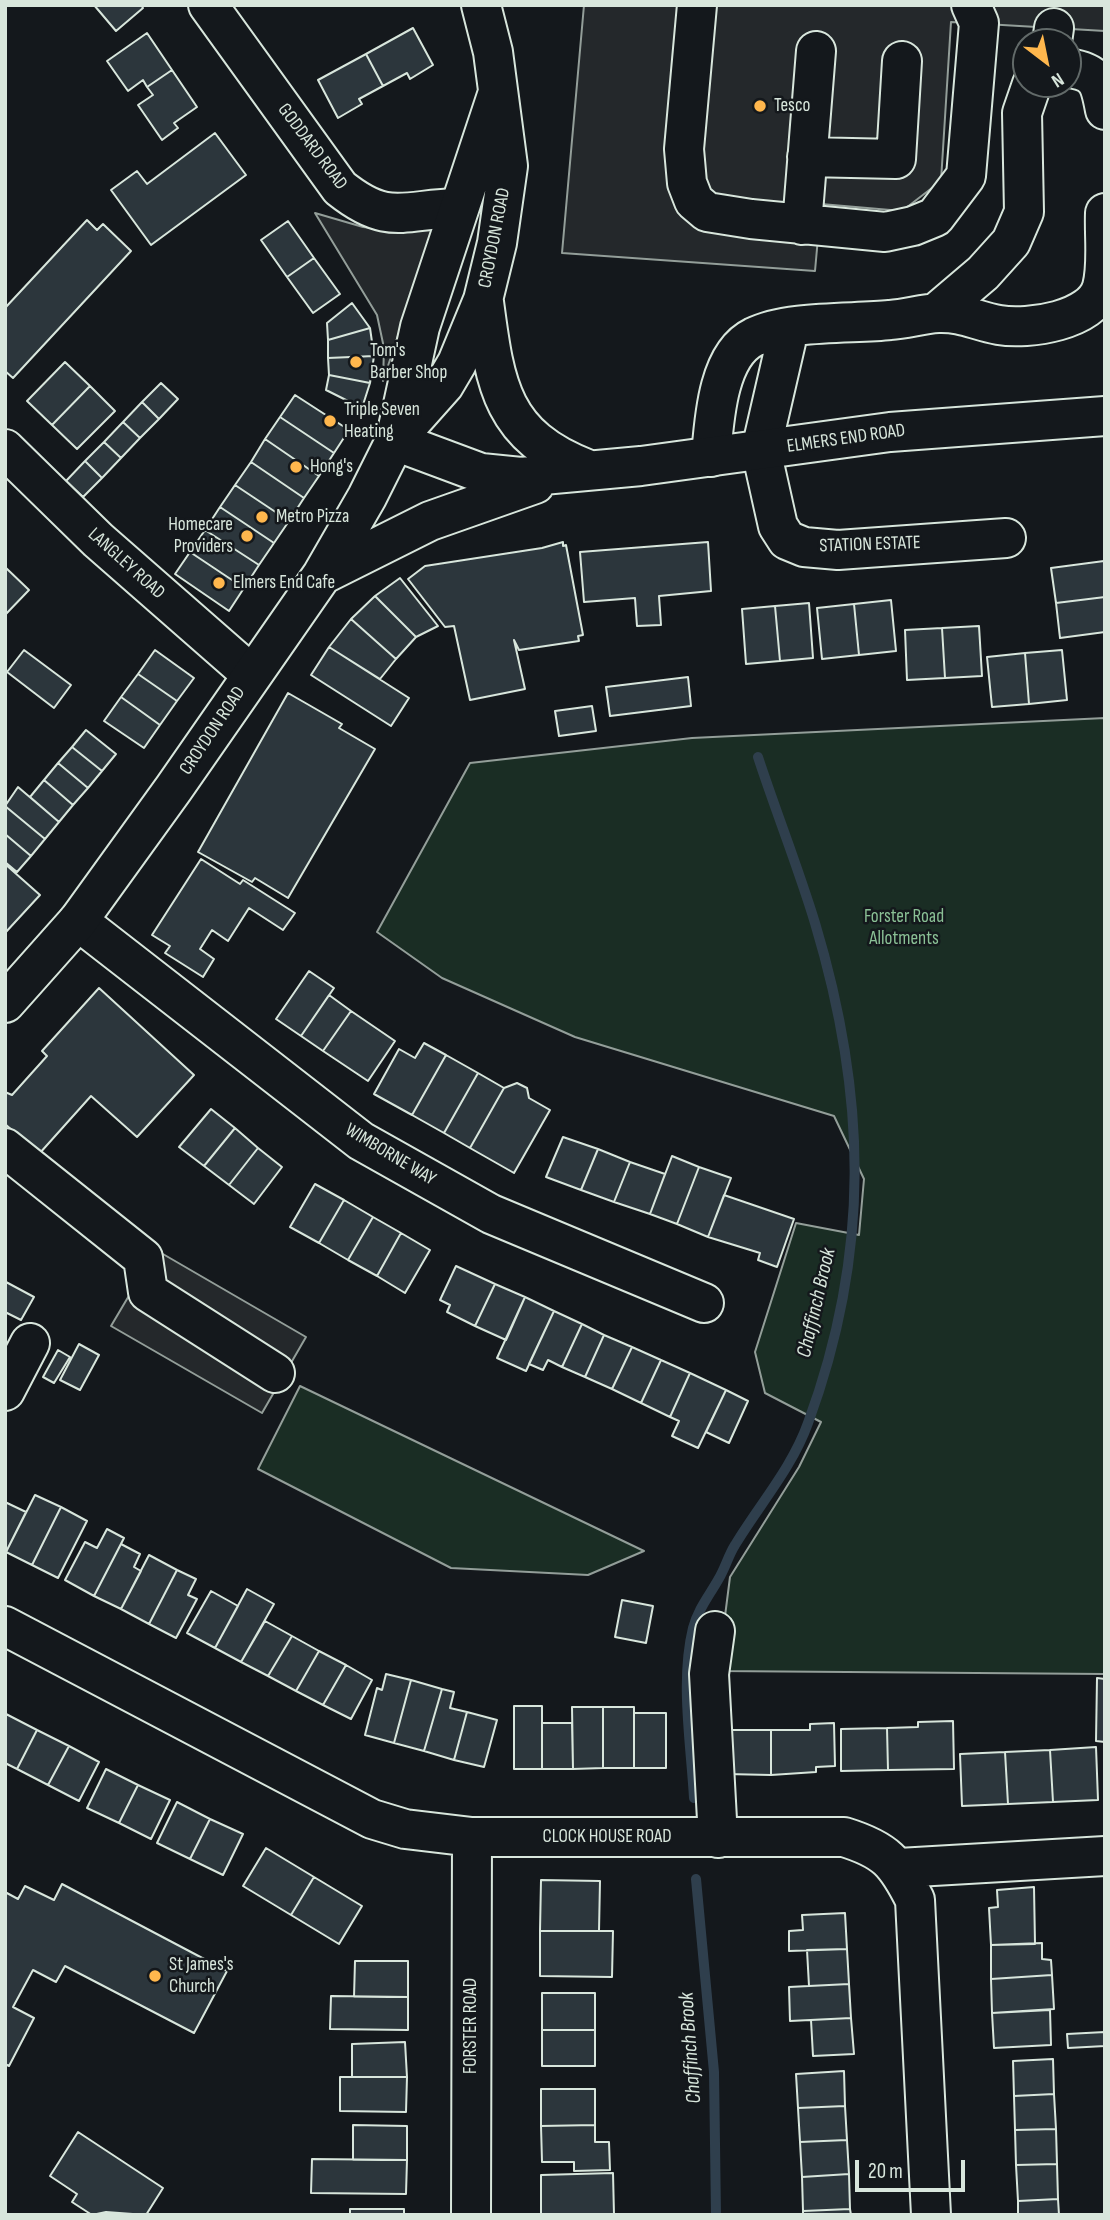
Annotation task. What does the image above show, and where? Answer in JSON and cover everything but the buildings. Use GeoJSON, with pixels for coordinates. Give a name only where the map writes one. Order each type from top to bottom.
{"type":"FeatureCollection","features":[{"type":"Feature","properties":{"kind":"street","name":"GODDARD ROAD"},"geometry":{"type":"LineString","coordinates":[[208,5],[340,188],[356,201],[382,213],[401,216],[458,208]]}},
{"type":"Feature","properties":{"kind":"street","name":"CROYDON ROAD"},"geometry":{"type":"LineString","coordinates":[[395,441],[444,385],[483,299],[497,243],[508,166],[498,92],[481,5]]}},
{"type":"Feature","properties":{"kind":"street"},"geometry":{"type":"LineString","coordinates":[[697,5],[684,149],[687,183],[694,201],[707,212],[802,225],[885,232],[913,226],[935,217],[951,200],[966,176],[979,23],[971,5]]}},
{"type":"Feature","properties":{"kind":"street"},"geometry":{"type":"LineString","coordinates":[[802,225],[816,51]]}},
{"type":"Feature","properties":{"kind":"street"},"geometry":{"type":"LineString","coordinates":[[807,157],[896,159],[902,61]]}},
{"type":"Feature","properties":{"kind":"street"},"geometry":{"type":"LineString","coordinates":[[1082,70],[1086,70],[1100,85],[1105,110]]}},
{"type":"Feature","properties":{"kind":"street","name":"CROYDON ROAD"},"geometry":{"type":"LineString","coordinates":[[5,1003],[78,921],[174,788],[322,575],[367,497],[395,441],[420,327],[498,92]]}},
{"type":"Feature","properties":{"kind":"street"},"geometry":{"type":"LineString","coordinates":[[936,313],[975,280],[1011,242],[1024,212],[1022,113],[1027,98]]}},
{"type":"Feature","properties":{"kind":"street"},"geometry":{"type":"LineString","coordinates":[[711,457],[716,400],[730,362],[753,337],[789,329],[936,313],[965,313],[1000,326],[1060,321],[1085,310],[1102,289],[1105,213]]}},
{"type":"Feature","properties":{"kind":"street","name":"ELMERS END ROAD"},"geometry":{"type":"LineString","coordinates":[[483,299],[494,372],[504,401],[520,427],[556,457],[587,469]]}},
{"type":"Feature","properties":{"kind":"street"},"geometry":{"type":"LineString","coordinates":[[761,450],[789,329]]}},
{"type":"Feature","properties":{"kind":"street","name":"ELMERS END ROAD"},"geometry":{"type":"LineString","coordinates":[[395,441],[481,473],[521,477],[711,457],[890,432],[1105,416]]}},
{"type":"Feature","properties":{"kind":"street","name":"LANGLEY ROAD"},"geometry":{"type":"LineString","coordinates":[[5,449],[98,540],[251,674]]}},
{"type":"Feature","properties":{"kind":"street","name":"STATION ESTATE"},"geometry":{"type":"LineString","coordinates":[[761,450],[778,526],[787,540],[804,547],[838,550],[1006,538]]}},
{"type":"Feature","properties":{"kind":"street"},"geometry":{"type":"LineString","coordinates":[[322,575],[430,521],[587,469]]}},
{"type":"Feature","properties":{"kind":"street","name":"WIMBORNE WAY"},"geometry":{"type":"LineString","coordinates":[[78,921],[361,1141],[491,1214],[704,1303]]}},
{"type":"Feature","properties":{"kind":"street"},"geometry":{"type":"LineString","coordinates":[[5,1148],[143,1258],[148,1292],[275,1373]]}},
{"type":"Feature","properties":{"kind":"street"},"geometry":{"type":"LineString","coordinates":[[5,1391],[30,1343]]}},
{"type":"Feature","properties":{"kind":"street","name":"CLOCK HOUSE ROAD"},"geometry":{"type":"LineString","coordinates":[[5,1626],[372,1819],[405,1829],[472,1837],[844,1838],[874,1847],[899,1868],[915,1900],[931,2215]]}},
{"type":"Feature","properties":{"kind":"street"},"geometry":{"type":"LineString","coordinates":[[715,1631],[709,1674],[718,1838]]}},
{"type":"Feature","properties":{"kind":"street","name":"FORSTER ROAD"},"geometry":{"type":"LineString","coordinates":[[471,2215],[472,1837]]}},
{"type":"Feature","properties":{"kind":"street"},"geometry":{"type":"LineString","coordinates":[[899,1868],[1105,1856]]}},
{"type":"Feature","properties":{"kind":"green space","name":"Forster Road Allotments"},"geometry":{"type":"Polygon","coordinates":[[[1105,718],[1105,1674],[718,1671],[730,1577],[799,1467],[821,1422],[765,1393],[755,1352],[796,1223],[859,1235],[864,1179],[834,1116],[575,1037],[442,978],[377,932],[470,763],[692,738],[1105,718]]]}},
{"type":"Feature","properties":{"kind":"green space"},"geometry":{"type":"Polygon","coordinates":[[[300,1386],[644,1551],[588,1575],[451,1568],[258,1469],[300,1386]]]}},
{"type":"Feature","properties":{"kind":"shaded area","name":"Tesco"},"geometry":{"type":"Polygon","coordinates":[[[584,5],[1105,5],[1105,31],[951,22],[941,181],[902,211],[821,204],[815,271],[562,253],[584,5]]]}},
{"type":"Feature","properties":{"kind":"shaded area"},"geometry":{"type":"Polygon","coordinates":[[[315,213],[363,227],[388,230],[435,224],[383,381],[384,348],[377,315],[315,213]]]}},
{"type":"Feature","properties":{"kind":"shaded area"},"geometry":{"type":"Polygon","coordinates":[[[156,1250],[306,1337],[262,1413],[111,1326],[156,1250]]]}},
{"type":"Feature","properties":{"kind":"waterway","name":"Chaffinch Brook"},"geometry":{"type":"LineString","coordinates":[[694,1798],[687,1691],[693,1628],[733,1549],[784,1471],[808,1423],[829,1360],[843,1297],[852,1235],[855,1174],[845,1050],[815,923],[758,757]]}},
{"type":"Feature","properties":{"kind":"waterway","name":"Chaffinch Brook"},"geometry":{"type":"LineString","coordinates":[[696,1879],[714,2072],[716,2215]]}},
{"type":"Feature","properties":{"kind":"place","name":"Tesco"},"geometry":{"type":"Point","coordinates":[760,106]}},
{"type":"Feature","properties":{"kind":"place","name":"Tom's Barber Shop"},"geometry":{"type":"Point","coordinates":[356,362]}},
{"type":"Feature","properties":{"kind":"place","name":"Triple Seven Heating"},"geometry":{"type":"Point","coordinates":[330,421]}},
{"type":"Feature","properties":{"kind":"place","name":"Hong's"},"geometry":{"type":"Point","coordinates":[296,467]}},
{"type":"Feature","properties":{"kind":"place","name":"Metro Pizza"},"geometry":{"type":"Point","coordinates":[262,517]}},
{"type":"Feature","properties":{"kind":"place","name":"Homecare Providers"},"geometry":{"type":"Point","coordinates":[247,536]}},
{"type":"Feature","properties":{"kind":"place","name":"Elmers End Cafe"},"geometry":{"type":"Point","coordinates":[219,583]}},
{"type":"Feature","properties":{"kind":"place","name":"St James's Church"},"geometry":{"type":"Point","coordinates":[155,1976]}}]}
